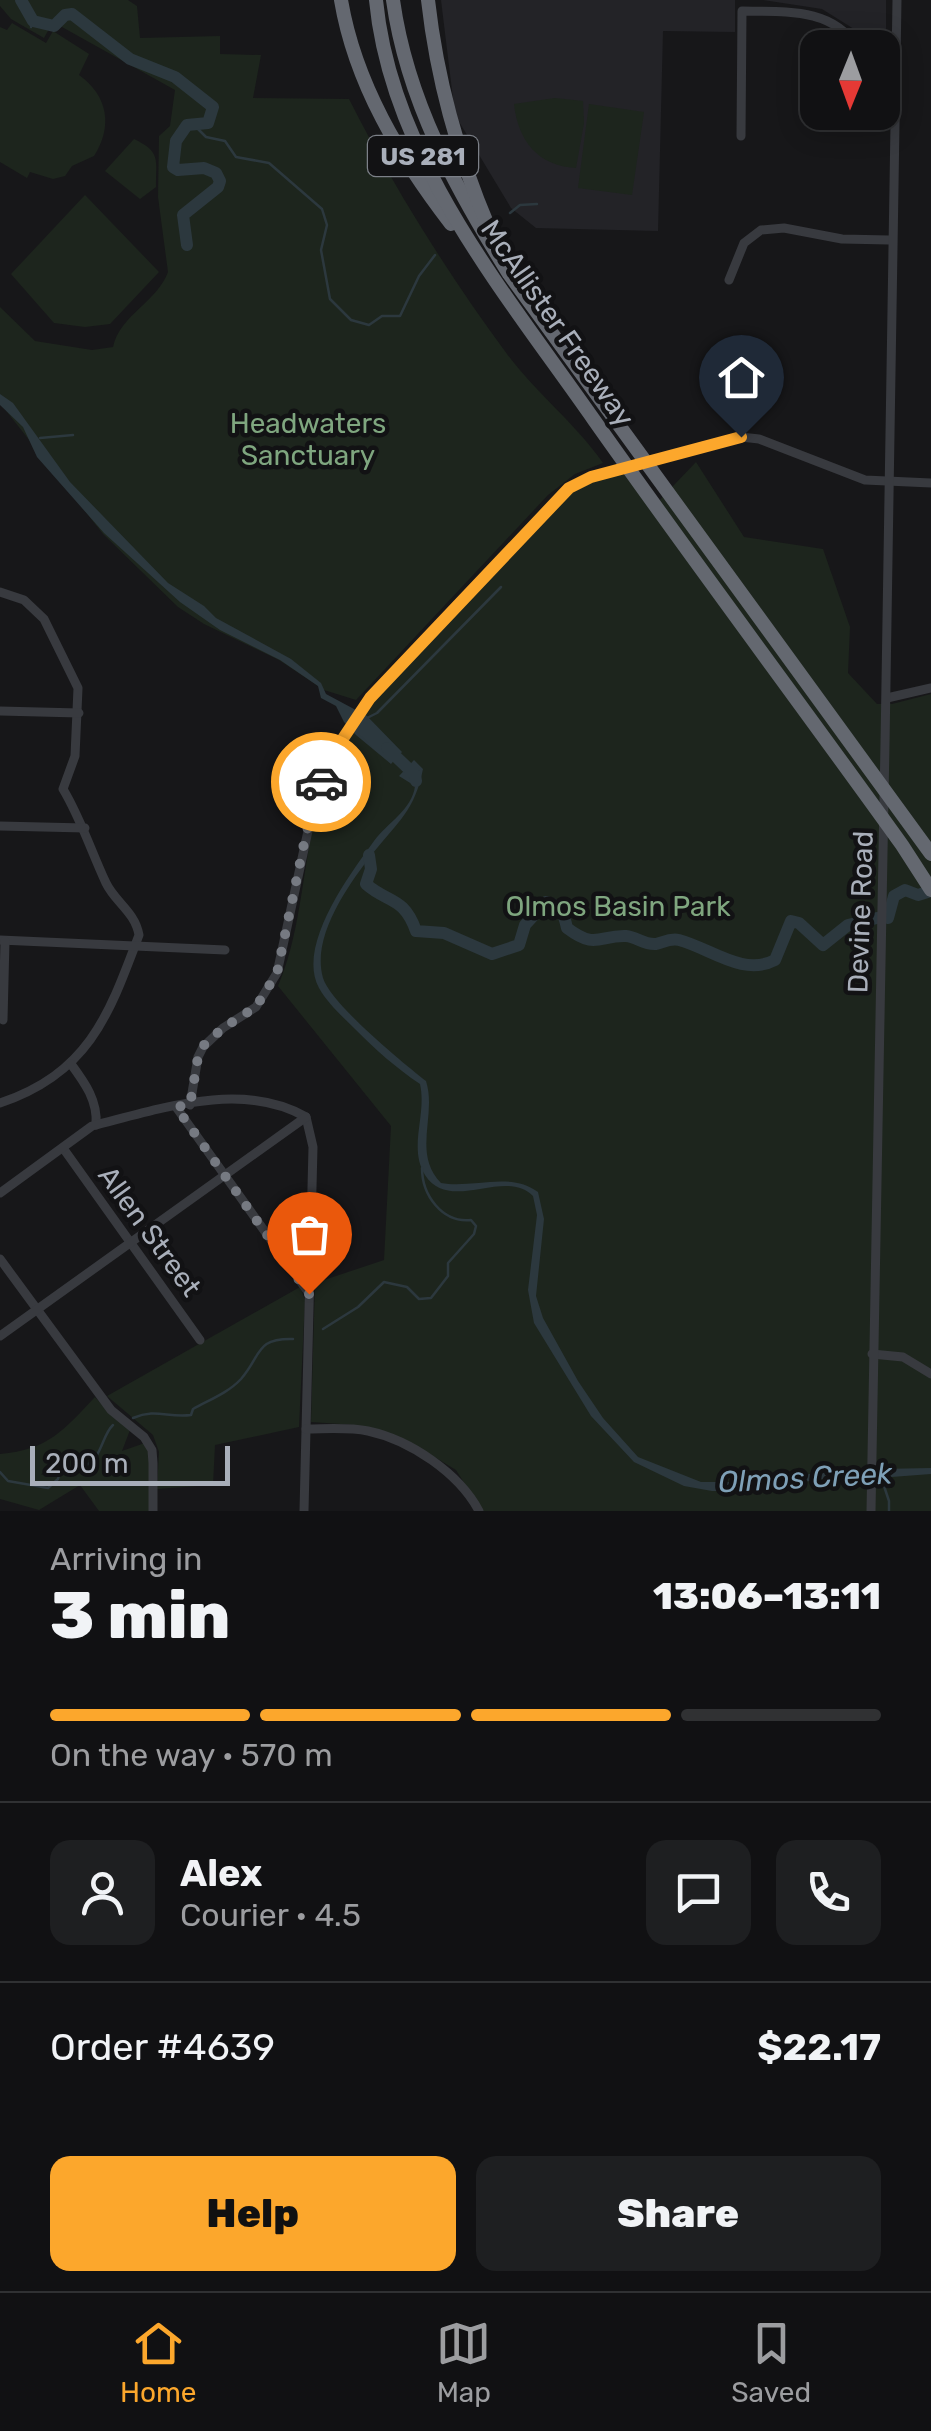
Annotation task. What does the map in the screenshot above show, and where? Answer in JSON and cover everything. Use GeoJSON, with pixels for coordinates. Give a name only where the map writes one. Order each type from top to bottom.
{"type":"FeatureCollection","features":[{"type":"Feature","properties":{"kind":"highway"},"geometry":{"type":"LineString","coordinates":[[341,0],[351,42],[371,95],[397,146],[418,182],[506,296]]}},
{"type":"Feature","properties":{"kind":"highway","name":"McAllister Freeway"},"geometry":{"type":"LineString","coordinates":[[376,0],[396,92],[425,162],[472,246],[931,890]]}},
{"type":"Feature","properties":{"kind":"highway","name":"McAllister Freeway"},"geometry":{"type":"LineString","coordinates":[[394,0],[418,104],[449,172],[509,274],[931,854]]}},
{"type":"Feature","properties":{"kind":"highway"},"geometry":{"type":"LineString","coordinates":[[428,0],[434,58],[444,102],[475,195],[509,274]]}},
{"type":"Feature","properties":{"kind":"street","name":"Devine Road"},"geometry":{"type":"LineString","coordinates":[[896,0],[896,30]]}},
{"type":"Feature","properties":{"kind":"street"},"geometry":{"type":"LineString","coordinates":[[741,136],[742,11],[809,13],[841,30]]}},
{"type":"Feature","properties":{"kind":"street","name":"Devine Road"},"geometry":{"type":"LineString","coordinates":[[871,1511],[896,130]]}},
{"type":"Feature","properties":{"kind":"street","name":"Devine Road"},"geometry":{"type":"LineString","coordinates":[[894,194],[890,206],[888,300],[894,315]]}},
{"type":"Feature","properties":{"kind":"street"},"geometry":{"type":"LineString","coordinates":[[728,280],[744,243],[761,230],[784,228],[842,239],[890,240]]}},
{"type":"Feature","properties":{"kind":"street"},"geometry":{"type":"LineString","coordinates":[[190,1105],[203,1046],[256,1007],[277,973],[311,816],[332,759],[370,698],[556,499],[591,477],[741,437],[758,439],[865,480],[931,482]]}},
{"type":"Feature","properties":{"kind":"street"},"geometry":{"type":"LineString","coordinates":[[0,592],[24,600],[49,626],[73,672],[79,713],[75,756],[63,783],[106,882],[136,921],[139,935],[111,1008],[71,1064],[27,1091],[0,1102]]}},
{"type":"Feature","properties":{"kind":"street"},"geometry":{"type":"LineString","coordinates":[[887,698],[931,688]]}},
{"type":"Feature","properties":{"kind":"street"},"geometry":{"type":"LineString","coordinates":[[0,711],[79,713]]}},
{"type":"Feature","properties":{"kind":"street"},"geometry":{"type":"LineString","coordinates":[[0,826],[84,828]]}},
{"type":"Feature","properties":{"kind":"street"},"geometry":{"type":"LineString","coordinates":[[3,1020],[2,940],[225,950]]}},
{"type":"Feature","properties":{"kind":"street"},"geometry":{"type":"LineString","coordinates":[[71,1064],[96,1106],[96,1125]]}},
{"type":"Feature","properties":{"kind":"street"},"geometry":{"type":"LineString","coordinates":[[0,1194],[96,1125],[228,1099],[258,1099],[289,1107],[306,1117],[314,1147],[304,1511]]}},
{"type":"Feature","properties":{"kind":"street"},"geometry":{"type":"LineString","coordinates":[[176,1107],[309,1294]]}},
{"type":"Feature","properties":{"kind":"street"},"geometry":{"type":"LineString","coordinates":[[0,1336],[306,1117]]}},
{"type":"Feature","properties":{"kind":"street","name":"Allen Street"},"geometry":{"type":"LineString","coordinates":[[63,1148],[200,1340]]}},
{"type":"Feature","properties":{"kind":"street"},"geometry":{"type":"LineString","coordinates":[[0,1259],[111,1410],[144,1438],[152,1450],[153,1511]]}},
{"type":"Feature","properties":{"kind":"street"},"geometry":{"type":"LineString","coordinates":[[872,1354],[903,1358],[931,1374]]}},
{"type":"Feature","properties":{"kind":"street"},"geometry":{"type":"LineString","coordinates":[[306,1429],[348,1429],[388,1438],[453,1476],[479,1511]]}},
{"type":"Feature","properties":{"kind":"shaded area"},"geometry":{"type":"Polygon","coordinates":[[[441,0],[735,0],[735,32],[663,31],[658,231],[536,228],[511,208],[455,115],[441,0]]]}},
{"type":"Feature","properties":{"kind":"shaded area"},"geometry":{"type":"Polygon","coordinates":[[[763,0],[886,0],[886,30],[855,30],[822,9],[763,0]]]}},
{"type":"Feature","properties":{"kind":"green space","name":"Headwaters Sanctuary"},"geometry":{"type":"Polygon","coordinates":[[[0,0],[128,0],[137,6],[140,38],[220,36],[220,54],[261,55],[253,98],[349,99],[403,198],[485,324],[518,368],[603,463],[575,474],[548,495],[356,700],[324,690],[279,660],[178,607],[103,534],[0,403],[0,307],[35,341],[92,350],[113,347],[123,326],[163,283],[168,272],[158,197],[159,136],[170,126],[175,90],[53,22],[44,38],[11,19],[0,6],[0,0]]]}},
{"type":"Feature","properties":{"kind":"green space"},"geometry":{"type":"Polygon","coordinates":[[[12,23],[46,43],[53,31],[89,54],[79,75],[102,102],[104,134],[94,156],[72,166],[65,176],[53,179],[30,172],[27,178],[0,162],[0,27],[7,30],[12,23]]]}},
{"type":"Feature","properties":{"kind":"green space"},"geometry":{"type":"Polygon","coordinates":[[[555,98],[583,101],[584,123],[576,168],[541,157],[525,140],[516,117],[514,104],[555,98]]]}},
{"type":"Feature","properties":{"kind":"green space"},"geometry":{"type":"Polygon","coordinates":[[[589,104],[644,112],[632,195],[578,188],[589,104]]]}},
{"type":"Feature","properties":{"kind":"green space"},"geometry":{"type":"Polygon","coordinates":[[[134,139],[149,148],[156,163],[156,187],[140,199],[105,171],[134,139]]]}},
{"type":"Feature","properties":{"kind":"green space"},"geometry":{"type":"Polygon","coordinates":[[[85,195],[159,272],[110,324],[85,327],[54,323],[11,274],[85,195]]]}},
{"type":"Feature","properties":{"kind":"green space","name":"Olmos Basin Park"},"geometry":{"type":"Polygon","coordinates":[[[696,462],[744,537],[823,549],[850,627],[848,673],[877,704],[931,694],[931,1511],[482,1511],[456,1470],[418,1447],[355,1425],[311,1422],[315,1283],[384,1260],[391,1126],[278,986],[293,941],[314,822],[331,769],[346,740],[384,688],[569,493],[584,484],[627,471],[653,507],[696,462]]]}},
{"type":"Feature","properties":{"kind":"green space"},"geometry":{"type":"Polygon","coordinates":[[[300,1287],[305,1300],[299,1427],[215,1445],[213,1485],[157,1489],[159,1452],[153,1435],[107,1396],[300,1287]]]}},
{"type":"Feature","properties":{"kind":"green space"},"geometry":{"type":"Polygon","coordinates":[[[95,1397],[130,1430],[122,1451],[145,1443],[149,1452],[150,1511],[99,1511],[80,1485],[39,1510],[0,1499],[0,1454],[43,1443],[95,1397]]]}},
{"type":"Feature","properties":{"kind":"water"},"geometry":{"type":"Polygon","coordinates":[[[0,394],[13,403],[70,482],[168,583],[216,618],[291,659],[321,683],[326,694],[367,716],[402,752],[391,764],[356,735],[336,706],[321,698],[318,686],[280,660],[220,630],[180,602],[104,533],[37,457],[23,427],[0,405],[0,394]]]}},
{"type":"Feature","properties":{"kind":"water","name":"Olmos Creek"},"geometry":{"type":"Polygon","coordinates":[[[414,760],[423,769],[410,805],[334,911],[322,945],[323,978],[353,1017],[426,1081],[426,1147],[432,1171],[441,1183],[515,1183],[538,1192],[544,1219],[536,1296],[543,1318],[603,1418],[638,1457],[701,1482],[738,1482],[752,1477],[781,1480],[829,1470],[931,1468],[931,1474],[834,1477],[774,1487],[758,1483],[734,1491],[712,1491],[684,1486],[634,1462],[591,1416],[534,1323],[528,1290],[537,1215],[533,1196],[508,1186],[448,1191],[425,1175],[418,1153],[420,1084],[336,1010],[319,988],[314,971],[320,932],[340,891],[374,841],[413,795],[415,786],[399,776],[414,760]]]}},
{"type":"Feature","properties":{"kind":"waterway"},"geometry":{"type":"LineString","coordinates":[[21,0],[33,21],[54,26],[65,15],[72,14],[130,59],[175,77],[213,107],[208,123],[187,125],[176,141],[173,167],[204,168],[216,173],[220,181],[218,187],[183,215],[187,245]]}},
{"type":"Feature","properties":{"kind":"waterway"},"geometry":{"type":"LineString","coordinates":[[31,27],[33,21]]}},
{"type":"Feature","properties":{"kind":"waterway"},"geometry":{"type":"LineString","coordinates":[[194,125],[206,137],[225,141],[236,157],[269,163],[322,209],[327,225],[321,250],[330,299],[351,320],[369,325],[382,316],[400,316],[419,276],[435,255]]}},
{"type":"Feature","properties":{"kind":"waterway"},"geometry":{"type":"LineString","coordinates":[[510,213],[520,205],[537,204]]}},
{"type":"Feature","properties":{"kind":"waterway"},"geometry":{"type":"LineString","coordinates":[[40,438],[73,435]]}},
{"type":"Feature","properties":{"kind":"waterway"},"geometry":{"type":"LineString","coordinates":[[367,718],[377,713],[501,587]]}},
{"type":"Feature","properties":{"kind":"waterway"},"geometry":{"type":"LineString","coordinates":[[387,748],[415,775],[416,781]]}},
{"type":"Feature","properties":{"kind":"waterway"},"geometry":{"type":"LineString","coordinates":[[369,855],[371,869],[366,884],[400,906],[416,931],[444,933],[492,954],[519,945],[525,925],[546,902],[561,911],[567,928],[591,940],[617,936],[652,944],[679,940],[751,965],[775,960],[791,921],[799,923],[823,945],[848,925],[877,918]]}},
{"type":"Feature","properties":{"kind":"waterway"},"geometry":{"type":"LineString","coordinates":[[888,918],[894,896],[905,890],[918,895],[931,891]]}},
{"type":"Feature","properties":{"kind":"waterway"},"geometry":{"type":"LineString","coordinates":[[323,1329],[358,1307],[384,1282],[407,1287],[419,1299],[431,1298],[448,1276],[448,1263],[474,1234],[476,1226],[471,1220],[451,1217],[436,1205],[426,1188],[422,1168]]}},
{"type":"Feature","properties":{"kind":"waterway"},"geometry":{"type":"LineString","coordinates":[[133,1418],[148,1414],[191,1415],[193,1409],[236,1384],[265,1345],[293,1339]]}},
{"type":"Feature","properties":{"kind":"waterway"},"geometry":{"type":"LineString","coordinates":[[0,1472],[8,1481],[48,1488],[58,1479],[61,1469],[91,1462],[113,1425]]}},
{"type":"Feature","properties":{"kind":"waterway","name":"Olmos Creek"},"geometry":{"type":"LineString","coordinates":[[880,1474],[889,1511]]}},
{"type":"Feature","properties":{"kind":"way so far"},"geometry":{"type":"LineString","coordinates":[[309,1294],[176,1107],[190,1105],[203,1046],[223,1028],[248,1015],[273,982],[281,963],[306,834],[321,782]]}},
{"type":"Feature","properties":{"kind":"route"},"geometry":{"type":"LineString","coordinates":[[321,782],[338,746],[370,698],[569,488],[591,477],[741,437]]}}]}
